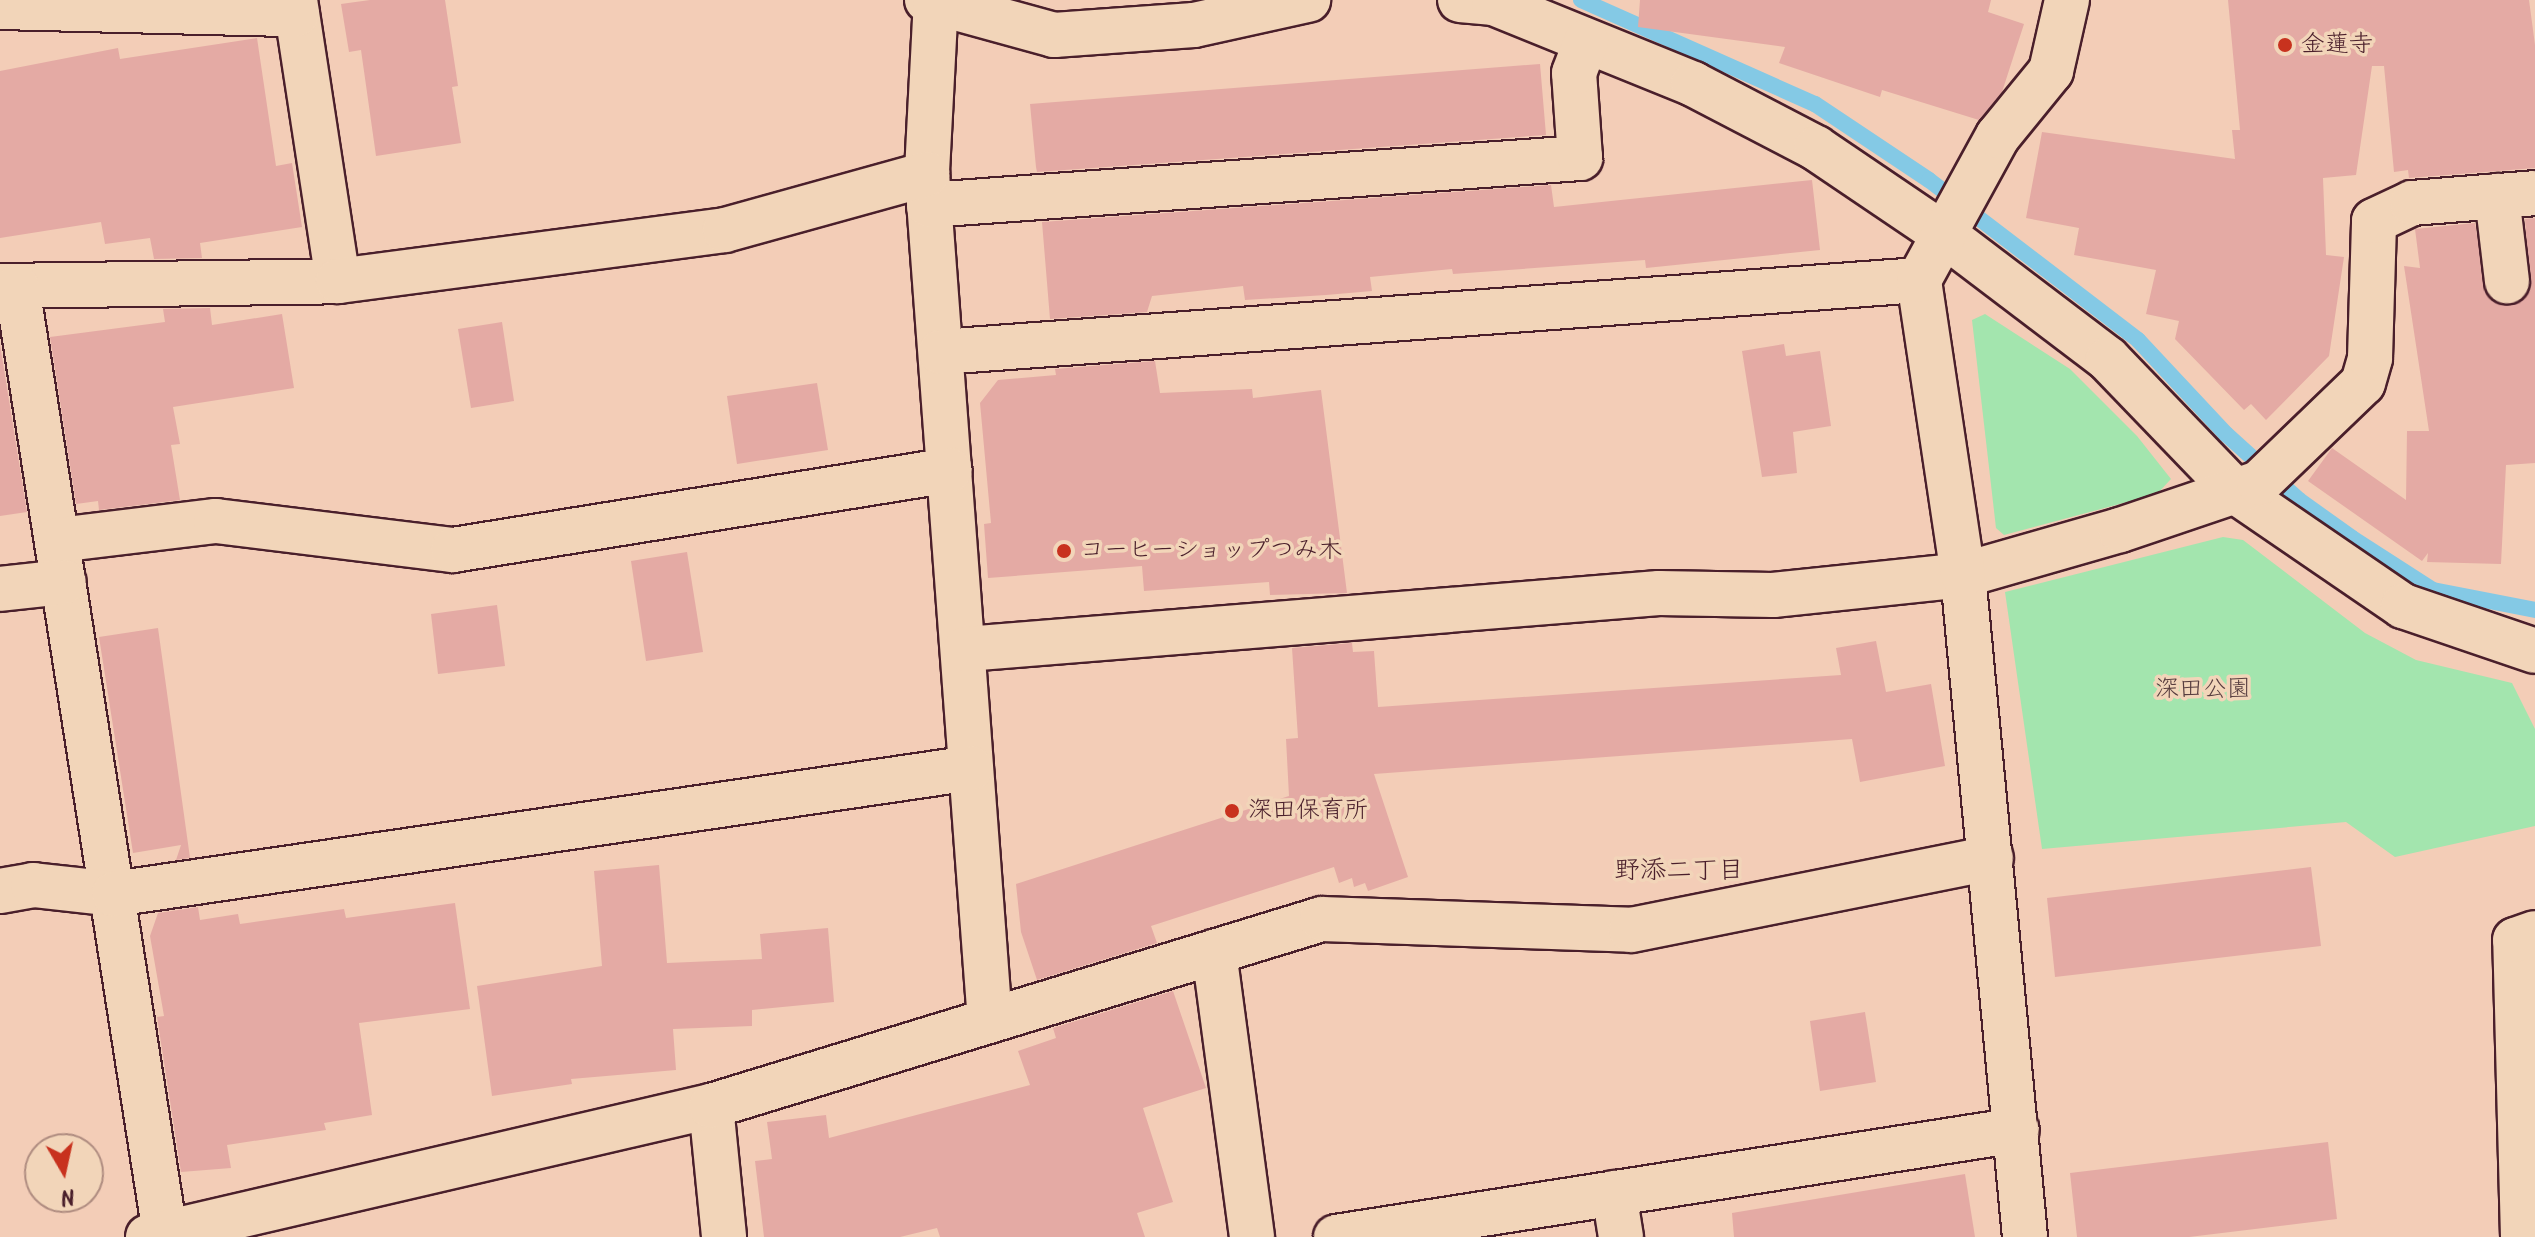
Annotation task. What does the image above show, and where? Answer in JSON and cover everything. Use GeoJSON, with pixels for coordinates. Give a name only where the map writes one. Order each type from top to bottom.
{"type":"FeatureCollection","features":[{"type":"Feature","properties":{"kind":"street"},"geometry":{"type":"LineString","coordinates":[[990,1021],[971,768],[966,649],[928,190],[933,1],[1054,35],[1194,25],[1308,0]]}},
{"type":"Feature","properties":{"kind":"street"},"geometry":{"type":"LineString","coordinates":[[1460,0],[1494,3],[1693,84],[1816,148],[1959,212],[2108,359],[2258,477],[2403,606],[2535,651]]}},
{"type":"Feature","properties":{"kind":"street"},"geometry":{"type":"LineString","coordinates":[[2025,1237],[1963,575],[1919,280],[1998,136],[2051,71],[2067,0]]}},
{"type":"Feature","properties":{"kind":"street"},"geometry":{"type":"LineString","coordinates":[[0,7],[296,7],[338,281]]}},
{"type":"Feature","properties":{"kind":"street"},"geometry":{"type":"LineString","coordinates":[[1586,41],[1574,73],[1580,158],[928,190],[725,230],[338,281],[8,287],[61,561],[114,894],[156,1235],[711,1106],[1322,919],[1631,930],[1991,858]]}},
{"type":"Feature","properties":{"kind":"street"},"geometry":{"type":"LineString","coordinates":[[966,649],[1659,593],[1773,595],[1963,575],[2258,477],[2340,411],[2363,383],[2370,358],[2374,221],[2412,203],[2516,194],[2507,281]]}},
{"type":"Feature","properties":{"kind":"street"},"geometry":{"type":"LineString","coordinates":[[941,352],[1919,280]]}},
{"type":"Feature","properties":{"kind":"street"},"geometry":{"type":"LineString","coordinates":[[0,589],[61,561],[216,521],[453,550],[950,470]]}},
{"type":"Feature","properties":{"kind":"street"},"geometry":{"type":"LineString","coordinates":[[0,891],[33,885],[114,894],[971,768]]}},
{"type":"Feature","properties":{"kind":"street"},"geometry":{"type":"LineString","coordinates":[[2523,1237],[2528,1132],[2515,940],[2535,933]]}},
{"type":"Feature","properties":{"kind":"street"},"geometry":{"type":"LineString","coordinates":[[1214,952],[1252,1237]]}},
{"type":"Feature","properties":{"kind":"street"},"geometry":{"type":"LineString","coordinates":[[711,1106],[724,1237]]}},
{"type":"Feature","properties":{"kind":"street"},"geometry":{"type":"LineString","coordinates":[[1336,1237],[2017,1130]]}},
{"type":"Feature","properties":{"kind":"street"},"geometry":{"type":"LineString","coordinates":[[1614,1193],[1621,1237]]}},
{"type":"Feature","properties":{"kind":"green space"},"geometry":{"type":"Polygon","coordinates":[[[1985,314],[2070,369],[2137,436],[2171,479],[2157,494],[2004,535],[1996,528],[1972,320],[1985,314]]]}},
{"type":"Feature","properties":{"kind":"green space","name":"深田公園"},"geometry":{"type":"Polygon","coordinates":[[[2223,537],[2243,540],[2365,633],[2416,660],[2512,683],[2535,729],[2535,826],[2395,857],[2346,822],[2042,849],[2005,592],[2223,537]]]}},
{"type":"Feature","properties":{"kind":"building"},"geometry":{"type":"Polygon","coordinates":[[[370,0],[445,0],[458,86],[452,87],[461,143],[376,156],[361,50],[349,52],[341,4],[370,0]]]}},
{"type":"Feature","properties":{"kind":"building"},"geometry":{"type":"Polygon","coordinates":[[[1640,0],[1991,0],[1988,12],[2024,24],[2002,92],[1979,120],[1882,90],[1880,97],[1779,63],[1785,47],[1638,27],[1640,0]]]}},
{"type":"Feature","properties":{"kind":"building"},"geometry":{"type":"Polygon","coordinates":[[[2228,0],[2529,0],[2535,45],[2535,168],[2409,178],[2408,170],[2394,172],[2384,66],[2372,66],[2356,175],[2323,178],[2326,255],[2344,257],[2329,356],[2266,420],[2251,404],[2244,410],[2175,339],[2179,321],[2146,314],[2156,270],[2074,255],[2079,228],[2026,218],[2042,132],[2235,159],[2232,130],[2240,130],[2228,0]]]}},
{"type":"Feature","properties":{"kind":"building"},"geometry":{"type":"Polygon","coordinates":[[[257,38],[276,166],[292,163],[302,227],[200,243],[202,258],[154,259],[150,238],[105,244],[101,222],[0,238],[0,71],[118,48],[120,59],[257,38]]]}},
{"type":"Feature","properties":{"kind":"building"},"geometry":{"type":"Polygon","coordinates":[[[1540,64],[1546,135],[1037,172],[1030,104],[1540,64]]]}},
{"type":"Feature","properties":{"kind":"building"},"geometry":{"type":"Polygon","coordinates":[[[1812,180],[1820,250],[1646,268],[1645,260],[1453,274],[1452,269],[1370,277],[1372,291],[1326,295],[1245,300],[1243,286],[1152,296],[1147,312],[1050,319],[1042,222],[1551,185],[1554,207],[1812,180]]]}},
{"type":"Feature","properties":{"kind":"building"},"geometry":{"type":"Polygon","coordinates":[[[2535,218],[2535,463],[2506,465],[2501,564],[2427,562],[2428,553],[2422,561],[2308,481],[2332,448],[2406,500],[2407,431],[2429,431],[2404,266],[2420,268],[2415,229],[2475,223],[2487,295],[2509,306],[2530,290],[2525,219],[2535,218]]]}},
{"type":"Feature","properties":{"kind":"building"},"geometry":{"type":"Polygon","coordinates":[[[210,308],[212,325],[282,314],[294,388],[173,407],[180,444],[171,445],[180,500],[99,510],[98,501],[76,504],[50,337],[165,322],[163,309],[210,308]]]}},
{"type":"Feature","properties":{"kind":"building"},"geometry":{"type":"Polygon","coordinates":[[[502,322],[514,401],[471,408],[458,329],[502,322]]]}},
{"type":"Feature","properties":{"kind":"building"},"geometry":{"type":"Polygon","coordinates":[[[0,344],[27,512],[0,516],[0,344]]]}},
{"type":"Feature","properties":{"kind":"building"},"geometry":{"type":"Polygon","coordinates":[[[1784,344],[1786,356],[1820,351],[1831,426],[1793,432],[1797,473],[1762,477],[1742,351],[1784,344]]]}},
{"type":"Feature","properties":{"kind":"building"},"geometry":{"type":"Polygon","coordinates":[[[1155,361],[1160,393],[1252,389],[1253,398],[1321,390],[1347,593],[1270,595],[1269,582],[1144,591],[1142,566],[988,578],[984,524],[991,523],[980,403],[998,380],[1056,375],[1055,369],[1155,361]]]}},
{"type":"Feature","properties":{"kind":"building"},"geometry":{"type":"Polygon","coordinates":[[[817,383],[828,450],[737,464],[727,396],[817,383]]]}},
{"type":"Feature","properties":{"kind":"building"},"geometry":{"type":"Polygon","coordinates":[[[687,552],[703,652],[646,661],[631,561],[687,552]]]}},
{"type":"Feature","properties":{"kind":"building"},"geometry":{"type":"Polygon","coordinates":[[[497,605],[505,666],[438,674],[431,614],[497,605]]]}},
{"type":"Feature","properties":{"kind":"building"},"geometry":{"type":"Polygon","coordinates":[[[158,628],[190,858],[176,860],[181,845],[133,853],[99,637],[158,628]]]}},
{"type":"Feature","properties":{"kind":"building"},"geometry":{"type":"Polygon","coordinates":[[[1876,641],[1886,692],[1931,684],[1945,766],[1860,782],[1852,739],[1374,774],[1408,877],[1368,891],[1365,883],[1354,887],[1352,878],[1339,883],[1334,867],[1151,926],[1157,943],[1037,980],[1021,932],[1016,884],[1289,796],[1286,739],[1298,738],[1292,648],[1352,643],[1353,652],[1374,651],[1378,707],[1841,675],[1836,648],[1876,641]]]}},
{"type":"Feature","properties":{"kind":"building"},"geometry":{"type":"Polygon","coordinates":[[[659,865],[667,963],[762,959],[760,934],[828,928],[834,1002],[752,1010],[752,1026],[673,1029],[676,1070],[571,1079],[572,1084],[492,1096],[477,986],[602,966],[594,871],[659,865]]]}},
{"type":"Feature","properties":{"kind":"building"},"geometry":{"type":"Polygon","coordinates":[[[2311,867],[2321,946],[2055,977],[2047,898],[2311,867]]]}},
{"type":"Feature","properties":{"kind":"building"},"geometry":{"type":"Polygon","coordinates":[[[455,903],[470,1009],[359,1023],[372,1115],[324,1123],[326,1130],[227,1145],[231,1168],[181,1172],[157,1017],[164,1016],[150,936],[158,913],[198,907],[200,920],[238,914],[240,924],[344,909],[346,918],[455,903]]]}},
{"type":"Feature","properties":{"kind":"building"},"geometry":{"type":"Polygon","coordinates":[[[1173,991],[1206,1088],[1143,1108],[1173,1202],[1137,1213],[1145,1237],[940,1237],[937,1228],[900,1237],[764,1237],[755,1161],[772,1159],[767,1122],[826,1115],[829,1138],[1030,1085],[1018,1051],[1056,1038],[1053,1028],[1173,991]]]}},
{"type":"Feature","properties":{"kind":"building"},"geometry":{"type":"Polygon","coordinates":[[[1865,1012],[1876,1082],[1820,1091],[1810,1021],[1865,1012]]]}},
{"type":"Feature","properties":{"kind":"building"},"geometry":{"type":"Polygon","coordinates":[[[2328,1142],[2337,1219],[2189,1237],[2077,1237],[2070,1173],[2328,1142]]]}},
{"type":"Feature","properties":{"kind":"building"},"geometry":{"type":"Polygon","coordinates":[[[1965,1174],[1975,1237],[1734,1237],[1732,1213],[1965,1174]]]}},
{"type":"Feature","properties":{"kind":"waterway"},"geometry":{"type":"LineString","coordinates":[[1581,0],[1815,104],[1929,180],[2138,340],[2226,434],[2299,500],[2352,538],[2433,590],[2535,610]]}},
{"type":"Feature","properties":{"kind":"place","name":"金蓮寺"},"geometry":{"type":"Point","coordinates":[2285,45]}},
{"type":"Feature","properties":{"kind":"place","name":"コーヒーショップつみ木"},"geometry":{"type":"Point","coordinates":[1064,551]}},
{"type":"Feature","properties":{"kind":"place","name":"深田保育所"},"geometry":{"type":"Point","coordinates":[1232,811]}},
{"type":"Feature","properties":{"kind":"district","name":"野添二丁目"},"geometry":{"type":"Point","coordinates":[1679,872]}}]}
